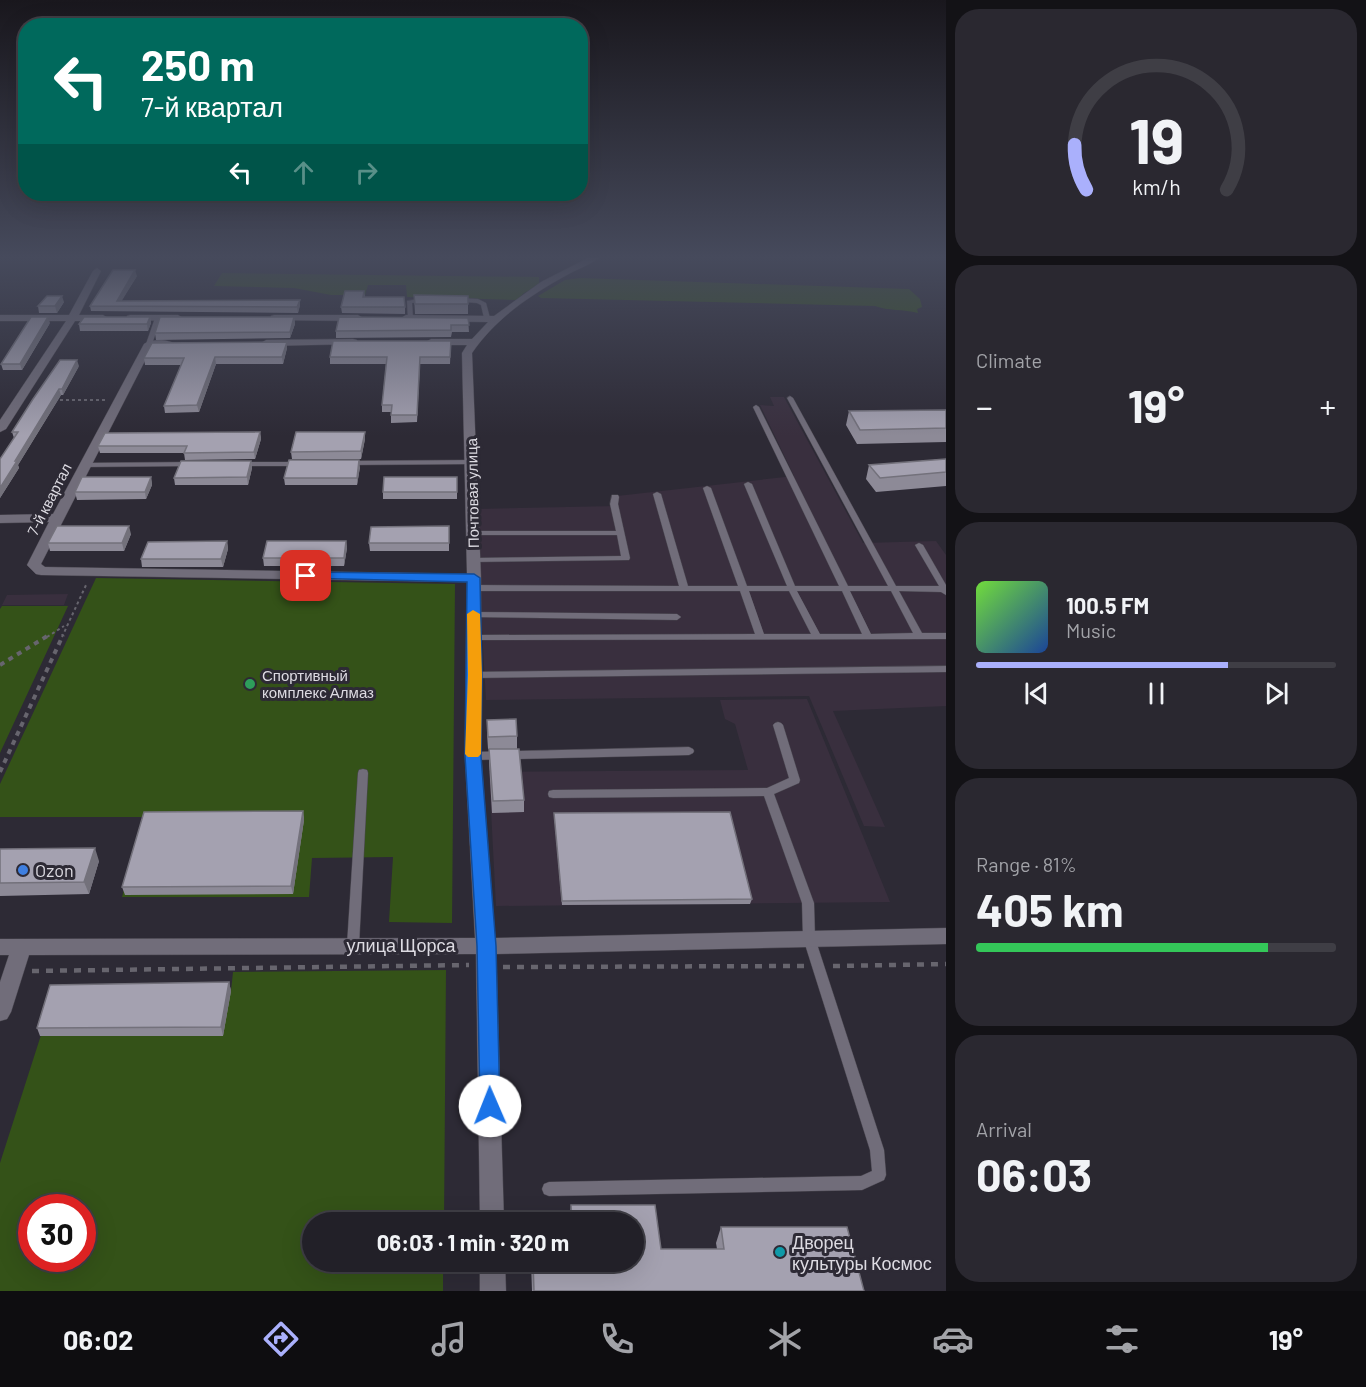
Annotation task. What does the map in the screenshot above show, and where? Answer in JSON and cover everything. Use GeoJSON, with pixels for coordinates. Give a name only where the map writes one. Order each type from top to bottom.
{"type":"FeatureCollection","features":[{"type":"Feature","properties":{"kind":"street"},"geometry":{"type":"LineString","coordinates":[[415,342],[473,342],[502,316]]}},
{"type":"Feature","properties":{"kind":"street"},"geometry":{"type":"LineString","coordinates":[[0,429],[6,413],[73,317]]}},
{"type":"Feature","properties":{"kind":"street"},"geometry":{"type":"LineString","coordinates":[[0,318],[194,318]]}},
{"type":"Feature","properties":{"kind":"street"},"geometry":{"type":"LineString","coordinates":[[266,318],[374,318]]}},
{"type":"Feature","properties":{"kind":"street"},"geometry":{"type":"LineString","coordinates":[[398,318],[499,319]]}},
{"type":"Feature","properties":{"kind":"street"},"geometry":{"type":"LineString","coordinates":[[253,343],[369,342]]}},
{"type":"Feature","properties":{"kind":"street","name":"Почтовая улица"},"geometry":{"type":"LineString","coordinates":[[473,342],[467,353],[474,583],[473,756],[486,946],[492,1212]]}},
{"type":"Feature","properties":{"kind":"street"},"geometry":{"type":"LineString","coordinates":[[149,344],[184,344]]}},
{"type":"Feature","properties":{"kind":"street","name":"7-й квартал"},"geometry":{"type":"LineString","coordinates":[[149,344],[34,565],[41,571],[474,583]]}},
{"type":"Feature","properties":{"kind":"street"},"geometry":{"type":"LineString","coordinates":[[0,519],[57,518]]}},
{"type":"Feature","properties":{"kind":"street","name":"улица Щорса"},"geometry":{"type":"LineString","coordinates":[[0,947],[486,946],[946,936]]}},
{"type":"Feature","properties":{"kind":"street"},"geometry":{"type":"LineString","coordinates":[[0,1012],[22,947]]}},
{"type":"Feature","properties":{"kind":"street"},"geometry":{"type":"LineString","coordinates":[[493,1272],[493,1291]]}},
{"type":"Feature","properties":{"kind":"lane"},"geometry":{"type":"LineString","coordinates":[[149,344],[158,318]]}},
{"type":"Feature","properties":{"kind":"lane"},"geometry":{"type":"LineString","coordinates":[[790,398],[919,636]]}},
{"type":"Feature","properties":{"kind":"lane"},"geometry":{"type":"LineString","coordinates":[[756,407],[868,636]]}},
{"type":"Feature","properties":{"kind":"lane"},"geometry":{"type":"LineString","coordinates":[[343,463],[472,462]]}},
{"type":"Feature","properties":{"kind":"lane"},"geometry":{"type":"LineString","coordinates":[[85,465],[203,464]]}},
{"type":"Feature","properties":{"kind":"lane"},"geometry":{"type":"LineString","coordinates":[[238,464],[308,464]]}},
{"type":"Feature","properties":{"kind":"lane"},"geometry":{"type":"LineString","coordinates":[[748,484],[792,589],[817,636]]}},
{"type":"Feature","properties":{"kind":"lane"},"geometry":{"type":"LineString","coordinates":[[707,488],[761,637]]}},
{"type":"Feature","properties":{"kind":"lane"},"geometry":{"type":"LineString","coordinates":[[657,494],[684,588]]}},
{"type":"Feature","properties":{"kind":"lane"},"geometry":{"type":"LineString","coordinates":[[473,560],[626,558],[614,504],[615,497]]}},
{"type":"Feature","properties":{"kind":"lane"},"geometry":{"type":"LineString","coordinates":[[472,532],[620,533]]}},
{"type":"Feature","properties":{"kind":"lane"},"geometry":{"type":"LineString","coordinates":[[919,544],[945,590]]}},
{"type":"Feature","properties":{"kind":"lane"},"geometry":{"type":"LineString","coordinates":[[474,583],[684,588],[945,590]]}},
{"type":"Feature","properties":{"kind":"lane"},"geometry":{"type":"LineString","coordinates":[[473,615],[677,617]]}},
{"type":"Feature","properties":{"kind":"lane"},"geometry":{"type":"LineString","coordinates":[[474,638],[946,636]]}},
{"type":"Feature","properties":{"kind":"lane"},"geometry":{"type":"LineString","coordinates":[[475,675],[946,669]]}},
{"type":"Feature","properties":{"kind":"lane"},"geometry":{"type":"LineString","coordinates":[[553,794],[768,792],[795,780],[778,725]]}},
{"type":"Feature","properties":{"kind":"lane"},"geometry":{"type":"LineString","coordinates":[[473,756],[689,752]]}},
{"type":"Feature","properties":{"kind":"lane"},"geometry":{"type":"LineString","coordinates":[[353,945],[363,773]]}},
{"type":"Feature","properties":{"kind":"lane"},"geometry":{"type":"LineString","coordinates":[[549,1189],[862,1183],[879,1175],[877,1150],[809,938],[808,903],[768,792]]}},
{"type":"Feature","properties":{"kind":"path"},"geometry":{"type":"LineString","coordinates":[[53,400],[121,400]]}},
{"type":"Feature","properties":{"kind":"path"},"geometry":{"type":"LineString","coordinates":[[0,771],[91,573]]}},
{"type":"Feature","properties":{"kind":"path"},"geometry":{"type":"LineString","coordinates":[[0,665],[66,625]]}},
{"type":"Feature","properties":{"kind":"shaded area"},"geometry":{"type":"Polygon","coordinates":[[[770,397],[784,397],[863,543],[936,541],[946,555],[946,706],[833,711],[885,827],[864,826],[809,696],[486,700],[475,509],[616,506],[617,496],[794,476],[760,405],[774,406],[770,397]]]}},
{"type":"Feature","properties":{"kind":"shaded area"},"geometry":{"type":"Polygon","coordinates":[[[68,594],[64,605],[2,605],[7,595],[68,594]]]}},
{"type":"Feature","properties":{"kind":"shaded area"},"geometry":{"type":"Polygon","coordinates":[[[807,699],[890,902],[496,906],[489,772],[748,770],[735,724],[725,719],[720,700],[807,699]]]}},
{"type":"Feature","properties":{"kind":"green space","name":"Спортивный комплекс Алмаз"},"geometry":{"type":"Polygon","coordinates":[[[96,578],[455,584],[452,923],[389,922],[393,857],[312,858],[309,897],[122,897],[143,817],[0,817],[0,784],[96,578]]]}},
{"type":"Feature","properties":{"kind":"green space"},"geometry":{"type":"Polygon","coordinates":[[[2,606],[68,606],[0,753],[0,609],[2,606]]]}},
{"type":"Feature","properties":{"kind":"green space"},"geometry":{"type":"Polygon","coordinates":[[[446,970],[444,1212],[302,1212],[302,1272],[443,1272],[443,1291],[0,1291],[0,1163],[41,1035],[231,991],[233,972],[446,970]]]}},
{"type":"Feature","properties":{"kind":"building"},"geometry":{"type":"Polygon","coordinates":[[[31,317],[48,317],[20,364],[1,364],[31,317]]]}},
{"type":"Feature","properties":{"kind":"building"},"geometry":{"type":"Polygon","coordinates":[[[84,317],[150,317],[147,324],[79,324],[84,317]]]}},
{"type":"Feature","properties":{"kind":"building"},"geometry":{"type":"Polygon","coordinates":[[[160,317],[294,317],[290,332],[155,333],[160,317]]]}},
{"type":"Feature","properties":{"kind":"building"},"geometry":{"type":"Polygon","coordinates":[[[339,317],[468,318],[469,325],[451,325],[451,330],[336,331],[339,317]]]}},
{"type":"Feature","properties":{"kind":"building"},"geometry":{"type":"Polygon","coordinates":[[[333,341],[451,341],[450,357],[420,357],[417,415],[391,415],[392,405],[382,405],[387,357],[330,357],[333,341]]]}},
{"type":"Feature","properties":{"kind":"building"},"geometry":{"type":"Polygon","coordinates":[[[287,342],[282,357],[215,357],[197,405],[164,406],[184,358],[144,358],[152,343],[287,342]]]}},
{"type":"Feature","properties":{"kind":"building"},"geometry":{"type":"Polygon","coordinates":[[[60,360],[77,360],[62,389],[59,389],[0,488],[0,459],[18,432],[12,432],[60,360]]]}},
{"type":"Feature","properties":{"kind":"building"},"geometry":{"type":"Polygon","coordinates":[[[946,410],[946,428],[860,430],[849,411],[946,410]]]}},
{"type":"Feature","properties":{"kind":"building"},"geometry":{"type":"Polygon","coordinates":[[[260,432],[254,452],[184,453],[187,446],[98,446],[105,433],[260,432]]]}},
{"type":"Feature","properties":{"kind":"building"},"geometry":{"type":"Polygon","coordinates":[[[296,432],[365,432],[361,451],[291,452],[296,432]]]}},
{"type":"Feature","properties":{"kind":"building"},"geometry":{"type":"Polygon","coordinates":[[[946,459],[946,472],[880,478],[869,465],[946,459]]]}},
{"type":"Feature","properties":{"kind":"building"},"geometry":{"type":"Polygon","coordinates":[[[289,460],[359,460],[357,478],[284,478],[289,460]]]}},
{"type":"Feature","properties":{"kind":"building"},"geometry":{"type":"Polygon","coordinates":[[[181,461],[251,461],[247,477],[174,478],[181,461]]]}},
{"type":"Feature","properties":{"kind":"building"},"geometry":{"type":"Polygon","coordinates":[[[82,477],[151,477],[145,492],[75,492],[82,477]]]}},
{"type":"Feature","properties":{"kind":"building"},"geometry":{"type":"Polygon","coordinates":[[[384,477],[457,477],[457,492],[383,492],[384,477]]]}},
{"type":"Feature","properties":{"kind":"building"},"geometry":{"type":"Polygon","coordinates":[[[57,526],[129,526],[122,543],[48,543],[57,526]]]}},
{"type":"Feature","properties":{"kind":"building"},"geometry":{"type":"Polygon","coordinates":[[[449,526],[449,543],[369,543],[371,527],[449,526]]]}},
{"type":"Feature","properties":{"kind":"building"},"geometry":{"type":"Polygon","coordinates":[[[227,541],[221,559],[141,559],[148,542],[227,541]]]}},
{"type":"Feature","properties":{"kind":"building"},"geometry":{"type":"Polygon","coordinates":[[[267,541],[346,541],[344,558],[263,558],[267,541]]]}},
{"type":"Feature","properties":{"kind":"building"},"geometry":{"type":"Polygon","coordinates":[[[516,719],[517,736],[488,737],[487,720],[516,719]]]}},
{"type":"Feature","properties":{"kind":"building"},"geometry":{"type":"Polygon","coordinates":[[[489,749],[519,749],[524,800],[493,801],[489,749]]]}},
{"type":"Feature","properties":{"kind":"building"},"geometry":{"type":"Polygon","coordinates":[[[303,811],[291,886],[122,887],[144,812],[303,811]]]}},
{"type":"Feature","properties":{"kind":"building"},"geometry":{"type":"Polygon","coordinates":[[[730,812],[752,899],[562,901],[554,813],[730,812]]]}},
{"type":"Feature","properties":{"kind":"building"},"geometry":{"type":"Polygon","coordinates":[[[95,848],[84,882],[0,883],[0,849],[95,848]]]}},
{"type":"Feature","properties":{"kind":"building"},"geometry":{"type":"Polygon","coordinates":[[[229,982],[221,1027],[37,1028],[50,985],[229,982]]]}},
{"type":"Feature","properties":{"kind":"building","name":"Дворец культуры Космос"},"geometry":{"type":"Polygon","coordinates":[[[571,1205],[655,1205],[661,1249],[724,1249],[721,1227],[847,1227],[864,1291],[534,1291],[533,1272],[644,1272],[644,1212],[571,1212],[571,1205]]]}},
{"type":"Feature","properties":{"kind":"slow traffic"},"geometry":{"type":"LineString","coordinates":[[473,614],[475,675],[473,754]]}},
{"type":"Feature","properties":{"kind":"place","name":"Спортивный комплекс Алмаз"},"geometry":{"type":"Point","coordinates":[250,684]}},
{"type":"Feature","properties":{"kind":"place","name":"Ozon"},"geometry":{"type":"Point","coordinates":[23,870]}},
{"type":"Feature","properties":{"kind":"place","name":"Дворец культуры Космос"},"geometry":{"type":"Point","coordinates":[780,1252]}},
{"type":"Feature","properties":{"kind":"route"},"geometry":{"type":"LineString","coordinates":[[306,576],[474,578],[473,756],[486,946],[490,1106]]}}]}
